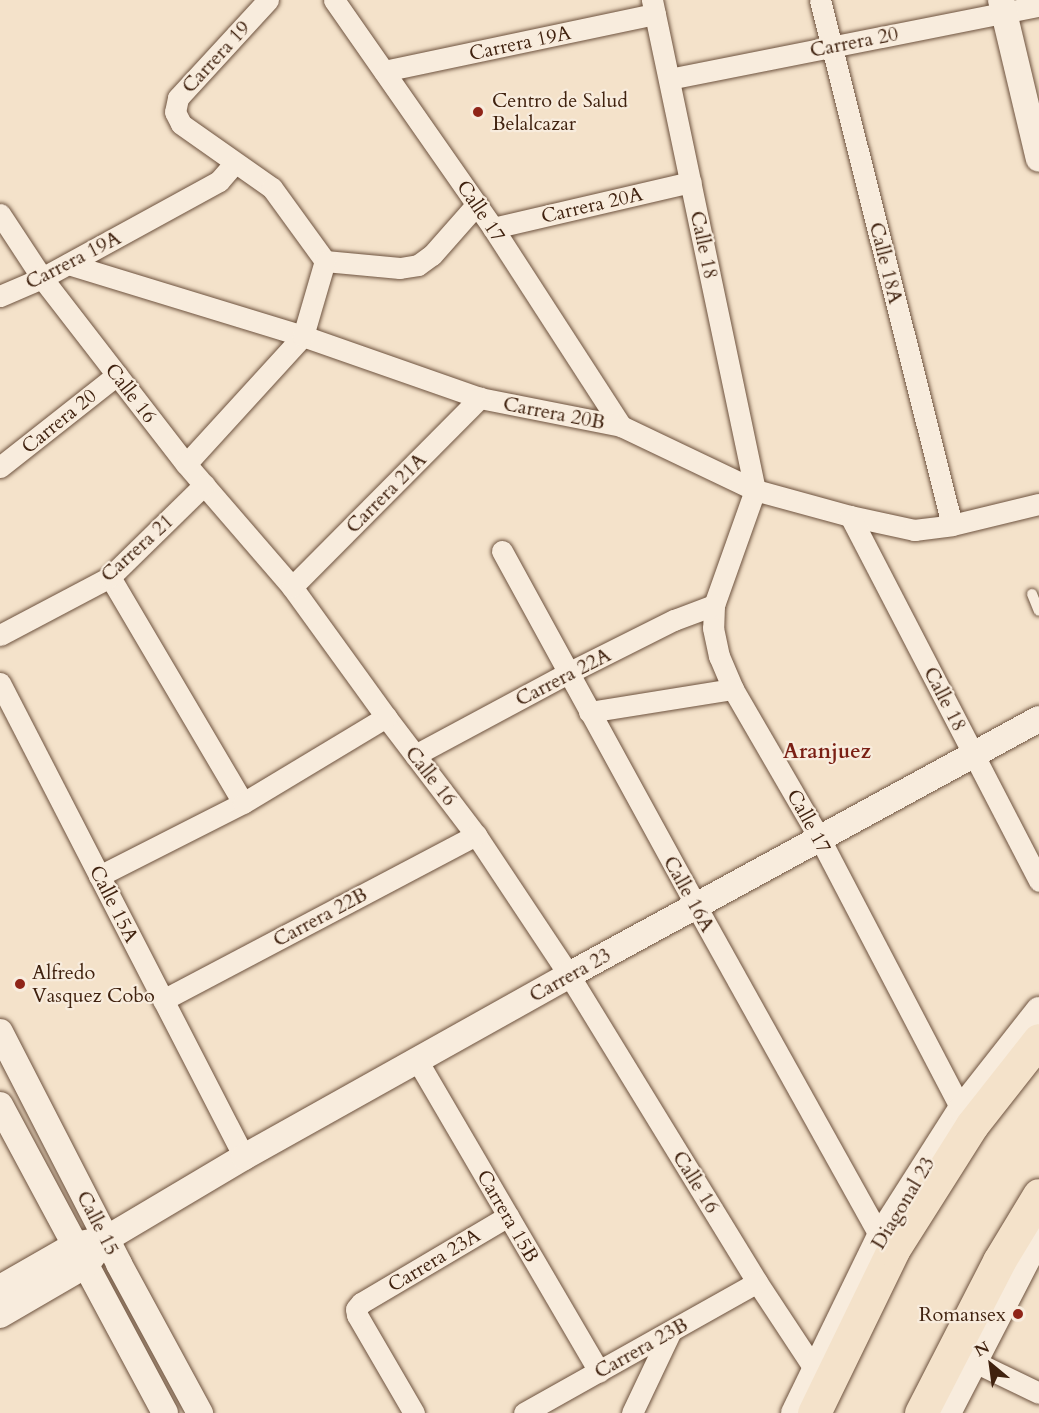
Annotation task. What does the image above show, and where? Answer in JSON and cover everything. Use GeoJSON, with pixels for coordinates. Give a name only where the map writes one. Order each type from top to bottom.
{"type":"FeatureCollection","features":[{"type":"Feature","properties":{"kind":"main road"},"geometry":{"type":"LineString","coordinates":[[814,1413],[893,1250],[972,1125],[1039,1040]]}},
{"type":"Feature","properties":{"kind":"main road"},"geometry":{"type":"LineString","coordinates":[[921,1413],[999,1261],[1039,1195]]}},
{"type":"Feature","properties":{"kind":"main road"},"geometry":{"type":"LineString","coordinates":[[999,1261],[1039,1235]]}},
{"type":"Feature","properties":{"kind":"main road"},"geometry":{"type":"LineString","coordinates":[[997,1316],[999,1261]]}},
{"type":"Feature","properties":{"kind":"street","name":"Carrera 19"},"geometry":{"type":"LineString","coordinates":[[234,164],[181,124],[175,112],[176,105],[178,98],[268,0]]}},
{"type":"Feature","properties":{"kind":"street","name":"Calle 17"},"geometry":{"type":"LineString","coordinates":[[334,0],[477,204],[621,426]]}},
{"type":"Feature","properties":{"kind":"street","name":"Calle 18A"},"geometry":{"type":"LineString","coordinates":[[820,0],[952,525]]}},
{"type":"Feature","properties":{"kind":"street","name":"Carrera 20"},"geometry":{"type":"LineString","coordinates":[[669,79],[832,47],[1003,7],[1039,6]]}},
{"type":"Feature","properties":{"kind":"street","name":"Carrera 19A"},"geometry":{"type":"LineString","coordinates":[[384,71],[654,7]]}},
{"type":"Feature","properties":{"kind":"street","name":"Calle 18"},"geometry":{"type":"LineString","coordinates":[[654,7],[755,490]]}},
{"type":"Feature","properties":{"kind":"street"},"geometry":{"type":"LineString","coordinates":[[1003,7],[1039,159]]}},
{"type":"Feature","properties":{"kind":"street"},"geometry":{"type":"LineString","coordinates":[[234,164],[272,188],[325,261],[400,268],[417,265],[432,255],[477,204]]}},
{"type":"Feature","properties":{"kind":"street","name":"Carrera 19A"},"geometry":{"type":"LineString","coordinates":[[0,296],[42,278],[219,182],[234,164]]}},
{"type":"Feature","properties":{"kind":"street","name":"Carrera 20A"},"geometry":{"type":"LineString","coordinates":[[493,228],[691,182]]}},
{"type":"Feature","properties":{"kind":"street","name":"Calle 16"},"geometry":{"type":"LineString","coordinates":[[0,214],[42,278],[186,464],[292,587],[386,717],[476,835],[569,975],[758,1282],[815,1370]]}},
{"type":"Feature","properties":{"kind":"street"},"geometry":{"type":"LineString","coordinates":[[186,464],[303,336],[325,261]]}},
{"type":"Feature","properties":{"kind":"street","name":"Carrera 20B"},"geometry":{"type":"LineString","coordinates":[[68,264],[303,336],[480,398],[621,426],[755,490],[850,516],[914,530],[952,525],[1039,504]]}},
{"type":"Feature","properties":{"kind":"street","name":"Carrera 20"},"geometry":{"type":"LineString","coordinates":[[0,467],[117,375]]}},
{"type":"Feature","properties":{"kind":"street","name":"Carrera 21A"},"geometry":{"type":"LineString","coordinates":[[292,587],[480,398]]}},
{"type":"Feature","properties":{"kind":"street","name":"Carrera 21"},"geometry":{"type":"LineString","coordinates":[[0,635],[110,577],[204,485]]}},
{"type":"Feature","properties":{"kind":"street","name":"Calle 17"},"geometry":{"type":"LineString","coordinates":[[755,490],[714,605],[713,628],[719,656],[733,689],[820,839],[962,1109]]}},
{"type":"Feature","properties":{"kind":"street","name":"Calle 18"},"geometry":{"type":"LineString","coordinates":[[850,516],[1039,881]]}},
{"type":"Feature","properties":{"kind":"street","name":"Calle 16A"},"geometry":{"type":"LineString","coordinates":[[502,551],[880,1236]]}},
{"type":"Feature","properties":{"kind":"street"},"geometry":{"type":"LineString","coordinates":[[110,577],[243,803]]}},
{"type":"Feature","properties":{"kind":"street","name":"Carrera 22A"},"geometry":{"type":"LineString","coordinates":[[415,755],[568,673],[674,620],[714,605]]}},
{"type":"Feature","properties":{"kind":"street","name":"Calle 15A"},"geometry":{"type":"LineString","coordinates":[[0,683],[244,1157]]}},
{"type":"Feature","properties":{"kind":"street"},"geometry":{"type":"LineString","coordinates":[[589,712],[733,689]]}},
{"type":"Feature","properties":{"kind":"street"},"geometry":{"type":"LineString","coordinates":[[99,876],[243,803],[386,717]]}},
{"type":"Feature","properties":{"kind":"street","name":"Carrera 23"},"geometry":{"type":"LineString","coordinates":[[0,1315],[81,1255],[244,1157],[569,975],[1039,719]]}},
{"type":"Feature","properties":{"kind":"street","name":"Carrera 22B"},"geometry":{"type":"LineString","coordinates":[[163,1000],[476,835]]}},
{"type":"Feature","properties":{"kind":"street","name":"Diagonal 23"},"geometry":{"type":"LineString","coordinates":[[794,1413],[880,1236],[962,1109],[1039,1010]]}},
{"type":"Feature","properties":{"kind":"street","name":"Calle 15"},"geometry":{"type":"LineString","coordinates":[[0,1032],[106,1239],[200,1413]]}},
{"type":"Feature","properties":{"kind":"street","name":"Carrera 15B"},"geometry":{"type":"LineString","coordinates":[[417,1060],[599,1372]]}},
{"type":"Feature","properties":{"kind":"street","name":"Calle 15"},"geometry":{"type":"LineString","coordinates":[[0,1105],[165,1413]]}},
{"type":"Feature","properties":{"kind":"street","name":"Carrera 23A"},"geometry":{"type":"LineString","coordinates":[[414,1413],[357,1315],[356,1309],[361,1303],[508,1216]]}},
{"type":"Feature","properties":{"kind":"street"},"geometry":{"type":"LineString","coordinates":[[948,1413],[1039,1235]]}},
{"type":"Feature","properties":{"kind":"street","name":"Carrera 23"},"geometry":{"type":"LineString","coordinates":[[0,1288],[81,1255]]}},
{"type":"Feature","properties":{"kind":"street","name":"Carrera 23B"},"geometry":{"type":"LineString","coordinates":[[524,1413],[758,1282]]}},
{"type":"Feature","properties":{"kind":"street"},"geometry":{"type":"LineString","coordinates":[[632,1413],[671,1331]]}},
{"type":"Feature","properties":{"kind":"street"},"geometry":{"type":"LineString","coordinates":[[975,1362],[1039,1393]]}},
{"type":"Feature","properties":{"kind":"lane"},"geometry":{"type":"LineString","coordinates":[[1032,594],[1039,611]]}},
{"type":"Feature","properties":{"kind":"place","name":"Centro de Salud Belalcazar"},"geometry":{"type":"Point","coordinates":[478,112]}},
{"type":"Feature","properties":{"kind":"place","name":"Alfredo Vasquez Cobo"},"geometry":{"type":"Point","coordinates":[20,984]}},
{"type":"Feature","properties":{"kind":"place","name":"Romansex"},"geometry":{"type":"Point","coordinates":[1018,1314]}},
{"type":"Feature","properties":{"kind":"district","name":"Aranjuez"},"geometry":{"type":"Point","coordinates":[827,752]}}]}
